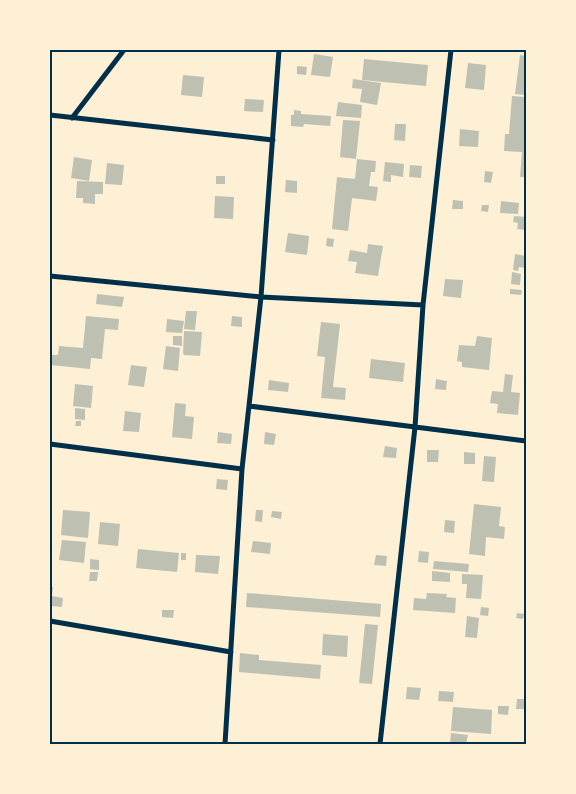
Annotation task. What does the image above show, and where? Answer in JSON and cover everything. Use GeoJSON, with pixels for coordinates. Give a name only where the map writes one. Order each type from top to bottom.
{"type":"FeatureCollection","features":[{"type":"Feature","properties":{"kind":"street"},"geometry":{"type":"LineString","coordinates":[[72,118],[124,50]]}},
{"type":"Feature","properties":{"kind":"street"},"geometry":{"type":"LineString","coordinates":[[225,744],[242,469],[261,297],[279,50]]}},
{"type":"Feature","properties":{"kind":"street"},"geometry":{"type":"LineString","coordinates":[[380,744],[415,427],[423,305],[451,50]]}},
{"type":"Feature","properties":{"kind":"street"},"geometry":{"type":"LineString","coordinates":[[50,116],[273,140]]}},
{"type":"Feature","properties":{"kind":"street"},"geometry":{"type":"LineString","coordinates":[[50,276],[261,297],[423,305]]}},
{"type":"Feature","properties":{"kind":"street"},"geometry":{"type":"LineString","coordinates":[[250,406],[526,441]]}},
{"type":"Feature","properties":{"kind":"street"},"geometry":{"type":"LineString","coordinates":[[50,444],[242,469]]}},
{"type":"Feature","properties":{"kind":"street"},"geometry":{"type":"LineString","coordinates":[[50,621],[231,652]]}},
{"type":"Feature","properties":{"kind":"building"},"geometry":{"type":"Polygon","coordinates":[[[314,54],[333,57],[330,77],[311,75],[314,54]]]}},
{"type":"Feature","properties":{"kind":"building"},"geometry":{"type":"Polygon","coordinates":[[[520,55],[526,56],[526,95],[515,94],[520,55]]]}},
{"type":"Feature","properties":{"kind":"building"},"geometry":{"type":"Polygon","coordinates":[[[364,59],[428,65],[426,86],[362,80],[364,59]]]}},
{"type":"Feature","properties":{"kind":"building"},"geometry":{"type":"Polygon","coordinates":[[[468,63],[486,65],[484,90],[465,88],[468,63]]]}},
{"type":"Feature","properties":{"kind":"building"},"geometry":{"type":"Polygon","coordinates":[[[297,66],[307,67],[306,75],[297,74],[297,66]]]}},
{"type":"Feature","properties":{"kind":"building"},"geometry":{"type":"Polygon","coordinates":[[[183,75],[204,77],[202,97],[181,95],[183,75]]]}},
{"type":"Feature","properties":{"kind":"building"},"geometry":{"type":"Polygon","coordinates":[[[353,79],[381,83],[377,105],[360,102],[362,89],[352,88],[353,79]]]}},
{"type":"Feature","properties":{"kind":"building"},"geometry":{"type":"Polygon","coordinates":[[[512,96],[526,97],[526,177],[520,177],[522,152],[504,151],[505,134],[509,134],[512,96]]]}},
{"type":"Feature","properties":{"kind":"building"},"geometry":{"type":"Polygon","coordinates":[[[245,99],[264,100],[263,112],[244,111],[245,99]]]}},
{"type":"Feature","properties":{"kind":"building"},"geometry":{"type":"Polygon","coordinates":[[[338,102],[362,105],[361,118],[336,116],[338,102]]]}},
{"type":"Feature","properties":{"kind":"building"},"geometry":{"type":"Polygon","coordinates":[[[294,110],[301,111],[301,114],[331,116],[330,126],[304,124],[303,127],[291,126],[291,115],[294,115],[294,110]]]}},
{"type":"Feature","properties":{"kind":"building"},"geometry":{"type":"Polygon","coordinates":[[[343,120],[360,121],[356,159],[340,157],[343,120]]]}},
{"type":"Feature","properties":{"kind":"building"},"geometry":{"type":"Polygon","coordinates":[[[395,124],[406,124],[405,141],[394,140],[395,124]]]}},
{"type":"Feature","properties":{"kind":"building"},"geometry":{"type":"Polygon","coordinates":[[[460,129],[479,131],[478,147],[459,146],[460,129]]]}},
{"type":"Feature","properties":{"kind":"building"},"geometry":{"type":"Polygon","coordinates":[[[74,157],[92,160],[89,181],[71,178],[74,157]]]}},
{"type":"Feature","properties":{"kind":"building"},"geometry":{"type":"Polygon","coordinates":[[[357,159],[376,161],[375,172],[371,172],[369,186],[378,187],[376,201],[352,198],[348,231],[332,229],[337,177],[355,179],[357,159]]]}},
{"type":"Feature","properties":{"kind":"building"},"geometry":{"type":"Polygon","coordinates":[[[385,162],[404,164],[403,177],[391,175],[391,182],[383,181],[385,162]]]}},
{"type":"Feature","properties":{"kind":"building"},"geometry":{"type":"Polygon","coordinates":[[[107,163],[124,165],[122,185],[105,184],[107,163]]]}},
{"type":"Feature","properties":{"kind":"building"},"geometry":{"type":"Polygon","coordinates":[[[410,165],[422,166],[421,178],[409,177],[410,165]]]}},
{"type":"Feature","properties":{"kind":"building"},"geometry":{"type":"Polygon","coordinates":[[[485,171],[493,172],[491,183],[484,182],[485,171]]]}},
{"type":"Feature","properties":{"kind":"building"},"geometry":{"type":"Polygon","coordinates":[[[216,176],[225,176],[225,184],[216,184],[216,176]]]}},
{"type":"Feature","properties":{"kind":"building"},"geometry":{"type":"Polygon","coordinates":[[[286,180],[297,181],[297,193],[285,192],[286,180]]]}},
{"type":"Feature","properties":{"kind":"building"},"geometry":{"type":"Polygon","coordinates":[[[77,181],[103,182],[103,194],[95,194],[95,204],[83,203],[83,198],[76,198],[77,181]]]}},
{"type":"Feature","properties":{"kind":"building"},"geometry":{"type":"Polygon","coordinates":[[[215,196],[234,197],[233,219],[214,218],[215,196]]]}},
{"type":"Feature","properties":{"kind":"building"},"geometry":{"type":"Polygon","coordinates":[[[453,200],[463,201],[463,209],[452,209],[453,200]]]}},
{"type":"Feature","properties":{"kind":"building"},"geometry":{"type":"Polygon","coordinates":[[[501,201],[519,203],[518,214],[500,213],[501,201]]]}},
{"type":"Feature","properties":{"kind":"building"},"geometry":{"type":"Polygon","coordinates":[[[482,205],[489,205],[488,212],[481,211],[482,205]]]}},
{"type":"Feature","properties":{"kind":"building"},"geometry":{"type":"Polygon","coordinates":[[[514,216],[526,217],[525,230],[517,229],[518,223],[513,222],[514,216]]]}},
{"type":"Feature","properties":{"kind":"building"},"geometry":{"type":"Polygon","coordinates":[[[288,233],[309,236],[307,255],[285,252],[288,233]]]}},
{"type":"Feature","properties":{"kind":"building"},"geometry":{"type":"Polygon","coordinates":[[[327,238],[334,239],[333,247],[326,246],[327,238]]]}},
{"type":"Feature","properties":{"kind":"building"},"geometry":{"type":"Polygon","coordinates":[[[368,244],[383,246],[378,276],[355,273],[357,262],[348,261],[350,250],[367,253],[368,244]]]}},
{"type":"Feature","properties":{"kind":"building"},"geometry":{"type":"Polygon","coordinates":[[[515,254],[526,256],[526,268],[519,267],[518,271],[513,270],[515,254]]]}},
{"type":"Feature","properties":{"kind":"building"},"geometry":{"type":"Polygon","coordinates":[[[512,272],[521,274],[520,285],[511,284],[512,272]]]}},
{"type":"Feature","properties":{"kind":"building"},"geometry":{"type":"Polygon","coordinates":[[[445,279],[463,280],[461,298],[443,296],[445,279]]]}},
{"type":"Feature","properties":{"kind":"building"},"geometry":{"type":"Polygon","coordinates":[[[510,289],[522,290],[521,295],[510,294],[510,289]]]}},
{"type":"Feature","properties":{"kind":"building"},"geometry":{"type":"Polygon","coordinates":[[[97,294],[124,297],[122,307],[96,304],[97,294]]]}},
{"type":"Feature","properties":{"kind":"building"},"geometry":{"type":"Polygon","coordinates":[[[186,311],[197,311],[195,330],[184,329],[186,311]]]}},
{"type":"Feature","properties":{"kind":"building"},"geometry":{"type":"Polygon","coordinates":[[[86,316],[119,319],[118,330],[105,329],[102,359],[91,358],[90,369],[50,365],[50,355],[58,355],[59,346],[83,348],[86,316]]]}},
{"type":"Feature","properties":{"kind":"building"},"geometry":{"type":"Polygon","coordinates":[[[232,316],[242,317],[242,327],[231,326],[232,316]]]}},
{"type":"Feature","properties":{"kind":"building"},"geometry":{"type":"Polygon","coordinates":[[[167,319],[184,321],[182,333],[166,332],[167,319]]]}},
{"type":"Feature","properties":{"kind":"building"},"geometry":{"type":"Polygon","coordinates":[[[321,322],[340,324],[333,387],[346,388],[345,400],[321,398],[325,357],[317,356],[321,322]]]}},
{"type":"Feature","properties":{"kind":"building"},"geometry":{"type":"Polygon","coordinates":[[[184,331],[202,332],[200,356],[184,355],[184,331]]]}},
{"type":"Feature","properties":{"kind":"building"},"geometry":{"type":"Polygon","coordinates":[[[173,336],[182,336],[182,346],[173,345],[173,336]]]}},
{"type":"Feature","properties":{"kind":"building"},"geometry":{"type":"Polygon","coordinates":[[[477,336],[492,338],[489,370],[462,367],[462,362],[457,361],[459,345],[475,346],[477,336]]]}},
{"type":"Feature","properties":{"kind":"building"},"geometry":{"type":"Polygon","coordinates":[[[166,346],[180,348],[178,371],[163,369],[166,346]]]}},
{"type":"Feature","properties":{"kind":"building"},"geometry":{"type":"Polygon","coordinates":[[[371,359],[405,363],[403,382],[369,378],[371,359]]]}},
{"type":"Feature","properties":{"kind":"building"},"geometry":{"type":"Polygon","coordinates":[[[131,365],[147,367],[144,387],[128,385],[131,365]]]}},
{"type":"Feature","properties":{"kind":"building"},"geometry":{"type":"Polygon","coordinates":[[[505,374],[513,375],[511,392],[520,393],[518,415],[497,413],[498,404],[490,403],[492,391],[503,392],[505,374]]]}},
{"type":"Feature","properties":{"kind":"building"},"geometry":{"type":"Polygon","coordinates":[[[436,379],[447,381],[446,390],[435,389],[436,379]]]}},
{"type":"Feature","properties":{"kind":"building"},"geometry":{"type":"Polygon","coordinates":[[[269,380],[289,383],[288,392],[268,390],[269,380]]]}},
{"type":"Feature","properties":{"kind":"building"},"geometry":{"type":"Polygon","coordinates":[[[75,384],[93,386],[91,408],[73,406],[75,384]]]}},
{"type":"Feature","properties":{"kind":"building"},"geometry":{"type":"Polygon","coordinates":[[[175,403],[186,404],[185,416],[194,417],[192,439],[172,437],[175,403]]]}},
{"type":"Feature","properties":{"kind":"building"},"geometry":{"type":"Polygon","coordinates":[[[75,408],[85,409],[85,420],[75,419],[75,408]]]}},
{"type":"Feature","properties":{"kind":"building"},"geometry":{"type":"Polygon","coordinates":[[[125,411],[141,413],[139,432],[123,431],[125,411]]]}},
{"type":"Feature","properties":{"kind":"building"},"geometry":{"type":"Polygon","coordinates":[[[76,421],[81,421],[81,426],[75,426],[76,421]]]}},
{"type":"Feature","properties":{"kind":"building"},"geometry":{"type":"Polygon","coordinates":[[[218,432],[232,434],[231,444],[217,443],[218,432]]]}},
{"type":"Feature","properties":{"kind":"building"},"geometry":{"type":"Polygon","coordinates":[[[265,432],[276,434],[274,445],[264,444],[265,432]]]}},
{"type":"Feature","properties":{"kind":"building"},"geometry":{"type":"Polygon","coordinates":[[[385,446],[397,448],[396,458],[383,457],[385,446]]]}},
{"type":"Feature","properties":{"kind":"building"},"geometry":{"type":"Polygon","coordinates":[[[427,450],[439,450],[438,462],[427,462],[427,450]]]}},
{"type":"Feature","properties":{"kind":"building"},"geometry":{"type":"Polygon","coordinates":[[[464,452],[475,453],[475,464],[464,464],[464,452]]]}},
{"type":"Feature","properties":{"kind":"building"},"geometry":{"type":"Polygon","coordinates":[[[484,456],[496,457],[494,482],[482,481],[484,456]]]}},
{"type":"Feature","properties":{"kind":"building"},"geometry":{"type":"Polygon","coordinates":[[[217,479],[228,480],[227,490],[216,489],[217,479]]]}},
{"type":"Feature","properties":{"kind":"building"},"geometry":{"type":"Polygon","coordinates":[[[474,504],[501,507],[499,526],[505,527],[504,539],[486,537],[485,556],[469,554],[474,504]]]}},
{"type":"Feature","properties":{"kind":"building"},"geometry":{"type":"Polygon","coordinates":[[[63,510],[90,512],[88,538],[61,535],[63,510]]]}},
{"type":"Feature","properties":{"kind":"building"},"geometry":{"type":"Polygon","coordinates":[[[256,510],[263,510],[262,522],[255,521],[256,510]]]}},
{"type":"Feature","properties":{"kind":"building"},"geometry":{"type":"Polygon","coordinates":[[[272,511],[282,512],[281,519],[271,517],[272,511]]]}},
{"type":"Feature","properties":{"kind":"building"},"geometry":{"type":"Polygon","coordinates":[[[445,520],[455,521],[454,533],[444,532],[445,520]]]}},
{"type":"Feature","properties":{"kind":"building"},"geometry":{"type":"Polygon","coordinates":[[[100,522],[120,524],[118,546],[98,544],[100,522]]]}},
{"type":"Feature","properties":{"kind":"building"},"geometry":{"type":"Polygon","coordinates":[[[62,540],[86,542],[84,563],[59,560],[62,540]]]}},
{"type":"Feature","properties":{"kind":"building"},"geometry":{"type":"Polygon","coordinates":[[[253,541],[271,543],[270,554],[251,552],[253,541]]]}},
{"type":"Feature","properties":{"kind":"building"},"geometry":{"type":"Polygon","coordinates":[[[138,549],[179,553],[177,572],[136,568],[138,549]]]}},
{"type":"Feature","properties":{"kind":"building"},"geometry":{"type":"Polygon","coordinates":[[[419,551],[429,552],[428,563],[418,562],[419,551]]]}},
{"type":"Feature","properties":{"kind":"building"},"geometry":{"type":"Polygon","coordinates":[[[181,553],[186,553],[186,560],[181,560],[181,553]]]}},
{"type":"Feature","properties":{"kind":"building"},"geometry":{"type":"Polygon","coordinates":[[[196,555],[220,556],[218,574],[195,572],[196,555]]]}},
{"type":"Feature","properties":{"kind":"building"},"geometry":{"type":"Polygon","coordinates":[[[376,555],[387,556],[386,566],[374,565],[376,555]]]}},
{"type":"Feature","properties":{"kind":"building"},"geometry":{"type":"Polygon","coordinates":[[[90,559],[99,560],[99,570],[90,569],[90,559]]]}},
{"type":"Feature","properties":{"kind":"building"},"geometry":{"type":"Polygon","coordinates":[[[434,561],[469,564],[468,572],[433,569],[434,561]]]}},
{"type":"Feature","properties":{"kind":"building"},"geometry":{"type":"Polygon","coordinates":[[[432,571],[450,573],[450,582],[432,581],[432,571]]]}},
{"type":"Feature","properties":{"kind":"building"},"geometry":{"type":"Polygon","coordinates":[[[90,572],[98,572],[97,581],[89,581],[90,572]]]}},
{"type":"Feature","properties":{"kind":"building"},"geometry":{"type":"Polygon","coordinates":[[[462,574],[483,575],[481,599],[466,598],[467,584],[462,584],[462,574]]]}},
{"type":"Feature","properties":{"kind":"building"},"geometry":{"type":"Polygon","coordinates":[[[50,587],[53,587],[52,596],[63,598],[62,607],[51,606],[50,587]]]}},
{"type":"Feature","properties":{"kind":"building"},"geometry":{"type":"Polygon","coordinates":[[[247,593],[381,604],[380,617],[246,607],[247,593]]]}},
{"type":"Feature","properties":{"kind":"building"},"geometry":{"type":"Polygon","coordinates":[[[427,593],[447,594],[446,597],[456,598],[455,613],[413,610],[414,598],[426,599],[427,593]]]}},
{"type":"Feature","properties":{"kind":"building"},"geometry":{"type":"Polygon","coordinates":[[[481,607],[489,608],[488,616],[480,615],[481,607]]]}},
{"type":"Feature","properties":{"kind":"building"},"geometry":{"type":"Polygon","coordinates":[[[162,610],[174,610],[173,618],[162,617],[162,610]]]}},
{"type":"Feature","properties":{"kind":"building"},"geometry":{"type":"Polygon","coordinates":[[[517,613],[524,614],[523,619],[516,618],[517,613]]]}},
{"type":"Feature","properties":{"kind":"building"},"geometry":{"type":"Polygon","coordinates":[[[467,616],[479,618],[477,638],[465,637],[467,616]]]}},
{"type":"Feature","properties":{"kind":"building"},"geometry":{"type":"Polygon","coordinates":[[[365,624],[378,625],[372,684],[359,683],[365,624]]]}},
{"type":"Feature","properties":{"kind":"building"},"geometry":{"type":"Polygon","coordinates":[[[323,634],[348,636],[347,657],[322,655],[323,634]]]}},
{"type":"Feature","properties":{"kind":"building"},"geometry":{"type":"Polygon","coordinates":[[[240,653],[259,655],[259,660],[321,665],[320,679],[239,672],[240,653]]]}},
{"type":"Feature","properties":{"kind":"building"},"geometry":{"type":"Polygon","coordinates":[[[407,687],[421,688],[419,700],[406,699],[407,687]]]}},
{"type":"Feature","properties":{"kind":"building"},"geometry":{"type":"Polygon","coordinates":[[[439,691],[454,692],[453,702],[438,701],[439,691]]]}},
{"type":"Feature","properties":{"kind":"building"},"geometry":{"type":"Polygon","coordinates":[[[517,699],[526,699],[526,717],[524,717],[524,709],[516,709],[517,699]]]}},
{"type":"Feature","properties":{"kind":"building"},"geometry":{"type":"Polygon","coordinates":[[[498,706],[509,706],[508,715],[498,714],[498,706]]]}},
{"type":"Feature","properties":{"kind":"building"},"geometry":{"type":"Polygon","coordinates":[[[453,707],[492,710],[491,734],[451,731],[453,707]]]}},
{"type":"Feature","properties":{"kind":"building"},"geometry":{"type":"Polygon","coordinates":[[[451,733],[468,735],[466,744],[450,744],[451,733]]]}}]}
